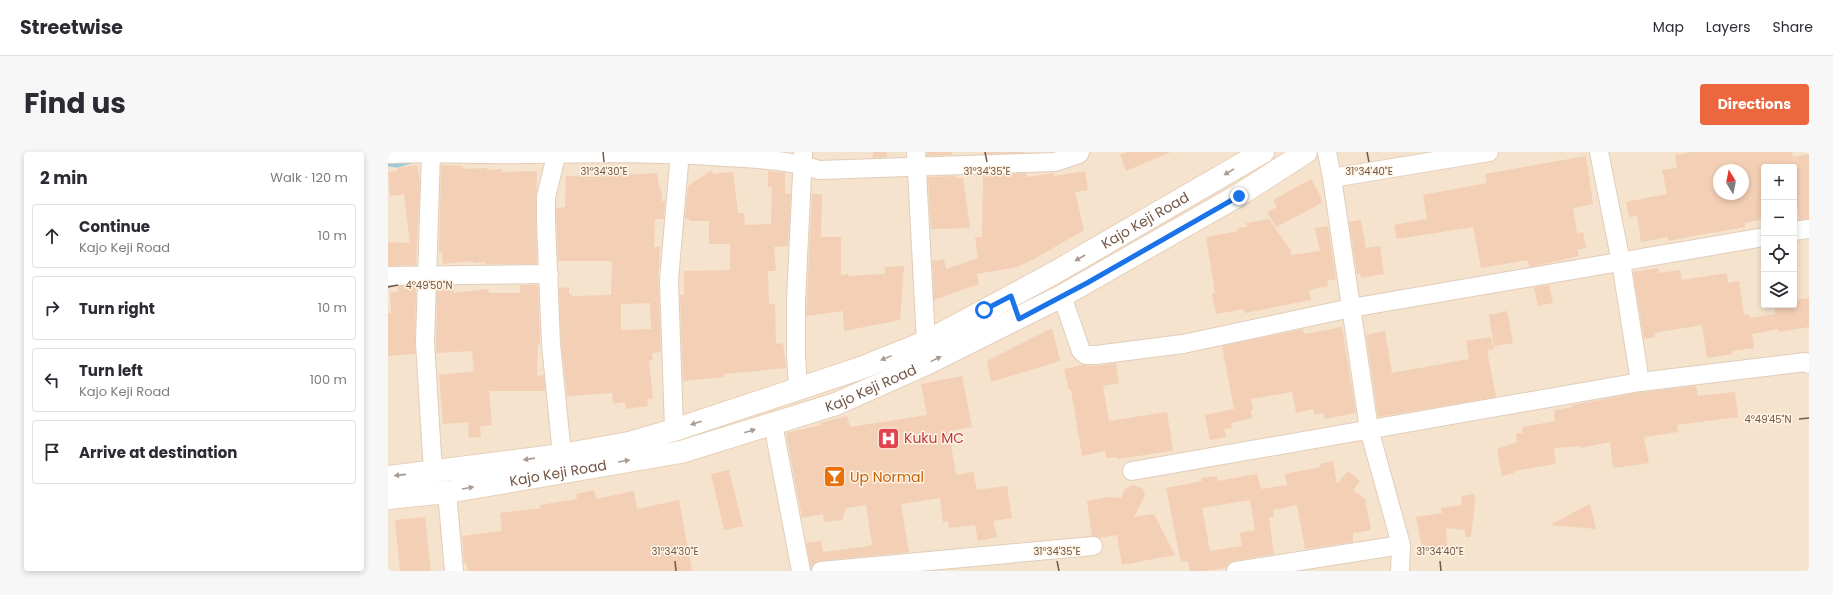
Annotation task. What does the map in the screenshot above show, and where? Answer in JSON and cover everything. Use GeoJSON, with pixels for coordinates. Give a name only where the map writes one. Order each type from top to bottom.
{"type":"FeatureCollection","features":[{"type":"Feature","properties":{"kind":"main road","name":"Kajo Keji Road"},"geometry":{"type":"LineString","coordinates":[[388,477],[562,455],[629,443],[674,430],[861,368],[926,342],[1173,205],[1263,152]]}},
{"type":"Feature","properties":{"kind":"main road","name":"Kajo Keji Road"},"geometry":{"type":"LineString","coordinates":[[388,498],[447,492],[681,452],[836,404],[926,364],[1019,319],[1062,296],[1239,196],[1306,152]]}},
{"type":"Feature","properties":{"kind":"street"},"geometry":{"type":"LineString","coordinates":[[388,154],[431,152],[489,155],[557,153],[680,153],[770,160],[803,158],[819,170],[916,159],[1055,162],[1080,152]]}},
{"type":"Feature","properties":{"kind":"street"},"geometry":{"type":"LineString","coordinates":[[431,152],[425,343],[433,472]]}},
{"type":"Feature","properties":{"kind":"street"},"geometry":{"type":"LineString","coordinates":[[1327,152],[1369,429],[1401,545],[1400,571]]}},
{"type":"Feature","properties":{"kind":"street"},"geometry":{"type":"LineString","coordinates":[[1332,178],[1489,152]]}},
{"type":"Feature","properties":{"kind":"street"},"geometry":{"type":"LineString","coordinates":[[1599,152],[1621,262],[1640,382]]}},
{"type":"Feature","properties":{"kind":"street"},"geometry":{"type":"LineString","coordinates":[[557,153],[546,197],[551,344],[562,455]]}},
{"type":"Feature","properties":{"kind":"street"},"geometry":{"type":"LineString","coordinates":[[674,430],[669,280],[680,153]]}},
{"type":"Feature","properties":{"kind":"street"},"geometry":{"type":"LineString","coordinates":[[798,389],[796,355],[796,300],[803,158]]}},
{"type":"Feature","properties":{"kind":"street"},"geometry":{"type":"LineString","coordinates":[[916,159],[926,342]]}},
{"type":"Feature","properties":{"kind":"street"},"geometry":{"type":"LineString","coordinates":[[1797,231],[1809,229]]}},
{"type":"Feature","properties":{"kind":"street"},"geometry":{"type":"LineString","coordinates":[[1062,296],[1081,351],[1086,355],[1096,355],[1183,344],[1351,308],[1761,238]]}},
{"type":"Feature","properties":{"kind":"street"},"geometry":{"type":"LineString","coordinates":[[388,276],[549,274]]}},
{"type":"Feature","properties":{"kind":"street"},"geometry":{"type":"LineString","coordinates":[[1011,296],[1019,319]]}},
{"type":"Feature","properties":{"kind":"street"},"geometry":{"type":"LineString","coordinates":[[1132,472],[1640,382],[1806,362],[1809,364]]}},
{"type":"Feature","properties":{"kind":"street"},"geometry":{"type":"LineString","coordinates":[[773,424],[801,571]]}},
{"type":"Feature","properties":{"kind":"street"},"geometry":{"type":"LineString","coordinates":[[447,492],[454,571]]}},
{"type":"Feature","properties":{"kind":"street"},"geometry":{"type":"LineString","coordinates":[[1236,571],[1401,545]]}},
{"type":"Feature","properties":{"kind":"street"},"geometry":{"type":"LineString","coordinates":[[821,571],[1093,546]]}},
{"type":"Feature","properties":{"kind":"shaded area"},"geometry":{"type":"Polygon","coordinates":[[[388,152],[1809,152],[1809,571],[388,571],[388,152]]]}},
{"type":"Feature","properties":{"kind":"building"},"geometry":{"type":"Polygon","coordinates":[[[873,152],[887,152],[887,157],[870,158],[873,157],[873,152]]]}},
{"type":"Feature","properties":{"kind":"building"},"geometry":{"type":"Polygon","coordinates":[[[927,152],[952,152],[952,155],[927,156],[927,152]]]}},
{"type":"Feature","properties":{"kind":"building"},"geometry":{"type":"Polygon","coordinates":[[[984,152],[1024,152],[1024,153],[984,154],[984,152]]]}},
{"type":"Feature","properties":{"kind":"building"},"geometry":{"type":"Polygon","coordinates":[[[1127,152],[1171,152],[1126,171],[1120,155],[1127,152]]]}},
{"type":"Feature","properties":{"kind":"building"},"geometry":{"type":"Polygon","coordinates":[[[1692,152],[1792,152],[1794,163],[1794,157],[1809,154],[1809,219],[1799,220],[1797,207],[1797,164],[1761,164],[1761,220],[1745,223],[1745,227],[1668,241],[1668,237],[1641,242],[1637,216],[1629,217],[1626,202],[1667,194],[1662,170],[1677,168],[1675,155],[1692,152]]]}},
{"type":"Feature","properties":{"kind":"building"},"geometry":{"type":"Polygon","coordinates":[[[1586,156],[1593,204],[1573,208],[1577,233],[1583,232],[1586,248],[1577,250],[1579,256],[1530,267],[1527,260],[1481,268],[1473,227],[1397,239],[1394,225],[1427,219],[1423,195],[1487,183],[1485,174],[1586,156]]]}},
{"type":"Feature","properties":{"kind":"building"},"geometry":{"type":"Polygon","coordinates":[[[417,165],[420,182],[416,265],[388,266],[388,242],[410,243],[404,194],[390,196],[388,172],[397,171],[397,168],[417,165]]]}},
{"type":"Feature","properties":{"kind":"building"},"geometry":{"type":"Polygon","coordinates":[[[441,165],[463,166],[463,169],[502,169],[502,172],[537,171],[537,264],[486,264],[485,262],[473,263],[473,261],[443,264],[442,252],[439,252],[441,165]]]}},
{"type":"Feature","properties":{"kind":"building"},"geometry":{"type":"Polygon","coordinates":[[[601,168],[620,168],[619,175],[657,173],[660,190],[662,190],[662,202],[665,200],[664,219],[655,219],[654,247],[660,247],[658,270],[661,352],[652,353],[653,360],[649,361],[653,398],[647,399],[648,406],[626,409],[625,402],[613,404],[612,393],[567,396],[561,343],[559,288],[569,287],[569,294],[572,294],[572,296],[611,295],[612,261],[558,261],[556,208],[565,207],[566,176],[601,177],[601,168]],[[650,303],[621,304],[621,330],[651,329],[650,303]]]}},
{"type":"Feature","properties":{"kind":"building"},"geometry":{"type":"Polygon","coordinates":[[[712,170],[713,174],[733,172],[738,213],[744,213],[745,225],[771,224],[772,187],[768,187],[768,171],[785,173],[785,194],[791,194],[788,246],[774,247],[776,271],[768,271],[769,304],[775,304],[776,344],[783,343],[786,368],[724,374],[725,377],[683,381],[680,295],[684,295],[684,271],[730,270],[730,244],[709,244],[709,221],[689,221],[689,219],[685,219],[688,186],[712,170]]]}},
{"type":"Feature","properties":{"kind":"building"},"geometry":{"type":"Polygon","coordinates":[[[1085,171],[1088,190],[1075,192],[1084,230],[1036,258],[1017,267],[977,274],[979,284],[934,300],[932,261],[944,259],[946,269],[978,258],[975,237],[982,237],[983,175],[1027,173],[1027,177],[1054,173],[1054,176],[1085,171]]]}},
{"type":"Feature","properties":{"kind":"building"},"geometry":{"type":"Polygon","coordinates":[[[956,176],[956,178],[963,178],[970,228],[931,229],[928,177],[956,176]]]}},
{"type":"Feature","properties":{"kind":"building"},"geometry":{"type":"Polygon","coordinates":[[[1311,179],[1320,195],[1322,203],[1276,227],[1267,212],[1277,207],[1273,200],[1311,179]]]}},
{"type":"Feature","properties":{"kind":"building"},"geometry":{"type":"Polygon","coordinates":[[[812,194],[822,194],[821,237],[841,237],[841,275],[885,274],[885,267],[904,266],[900,320],[844,331],[843,311],[806,316],[812,194]]]}},
{"type":"Feature","properties":{"kind":"building"},"geometry":{"type":"Polygon","coordinates":[[[1269,219],[1291,251],[1291,255],[1320,251],[1315,228],[1328,226],[1336,279],[1327,281],[1328,286],[1309,290],[1311,300],[1245,313],[1244,309],[1216,314],[1212,294],[1215,293],[1206,237],[1238,231],[1237,228],[1247,227],[1246,223],[1269,219]]]}},
{"type":"Feature","properties":{"kind":"building"},"geometry":{"type":"Polygon","coordinates":[[[1361,220],[1366,248],[1380,246],[1384,274],[1361,278],[1360,273],[1357,274],[1349,222],[1361,220]]]}},
{"type":"Feature","properties":{"kind":"building"},"geometry":{"type":"Polygon","coordinates":[[[1658,268],[1659,273],[1680,270],[1682,280],[1727,273],[1728,283],[1739,281],[1744,315],[1749,314],[1750,318],[1775,314],[1774,308],[1797,308],[1797,300],[1809,298],[1809,327],[1778,332],[1778,329],[1752,334],[1754,348],[1732,351],[1733,354],[1707,358],[1702,325],[1654,333],[1655,337],[1644,339],[1633,272],[1658,268]]]}},
{"type":"Feature","properties":{"kind":"building"},"geometry":{"type":"Polygon","coordinates":[[[520,285],[538,285],[540,344],[538,344],[537,376],[544,375],[545,391],[489,391],[492,425],[480,426],[481,437],[469,438],[468,422],[443,424],[439,375],[474,371],[472,351],[436,353],[437,289],[454,290],[454,293],[488,289],[489,293],[520,293],[520,285]]]}},
{"type":"Feature","properties":{"kind":"building"},"geometry":{"type":"Polygon","coordinates":[[[1549,285],[1553,303],[1538,306],[1534,287],[1549,285]]]}},
{"type":"Feature","properties":{"kind":"building"},"geometry":{"type":"Polygon","coordinates":[[[398,286],[416,286],[415,354],[388,356],[388,313],[391,313],[390,293],[398,292],[398,286]]]}},
{"type":"Feature","properties":{"kind":"building"},"geometry":{"type":"Polygon","coordinates":[[[1507,311],[1513,343],[1494,346],[1489,315],[1507,311]]]}},
{"type":"Feature","properties":{"kind":"building"},"geometry":{"type":"Polygon","coordinates":[[[1342,327],[1356,413],[1325,419],[1324,413],[1314,415],[1313,409],[1296,413],[1292,392],[1251,399],[1253,410],[1251,410],[1252,418],[1231,423],[1232,428],[1224,429],[1226,437],[1210,440],[1205,415],[1234,409],[1222,346],[1303,329],[1304,334],[1342,327]]]}},
{"type":"Feature","properties":{"kind":"building"},"geometry":{"type":"Polygon","coordinates":[[[1052,328],[1060,361],[991,382],[987,361],[1052,328]]]}},
{"type":"Feature","properties":{"kind":"building"},"geometry":{"type":"Polygon","coordinates":[[[1385,331],[1392,373],[1469,359],[1466,341],[1491,337],[1494,349],[1487,350],[1496,397],[1378,417],[1366,335],[1385,331]]]}},
{"type":"Feature","properties":{"kind":"building"},"geometry":{"type":"Polygon","coordinates":[[[1116,363],[1119,383],[1103,386],[1109,421],[1167,412],[1173,451],[1117,459],[1117,457],[1106,458],[1105,451],[1082,456],[1071,390],[1069,390],[1064,369],[1083,365],[1096,366],[1116,363]]]}},
{"type":"Feature","properties":{"kind":"building"},"geometry":{"type":"Polygon","coordinates":[[[962,376],[972,427],[949,431],[956,475],[973,472],[977,490],[1007,486],[1012,518],[993,521],[997,537],[978,541],[975,525],[949,528],[948,521],[943,522],[940,498],[901,504],[909,552],[820,561],[815,563],[811,568],[806,543],[821,541],[823,552],[870,546],[872,544],[866,505],[846,508],[842,520],[824,522],[823,514],[802,518],[786,433],[821,425],[821,423],[847,416],[850,427],[927,415],[921,384],[962,376]]]}},
{"type":"Feature","properties":{"kind":"building"},"geometry":{"type":"Polygon","coordinates":[[[1696,386],[1698,396],[1735,392],[1738,417],[1677,425],[1678,432],[1644,437],[1649,463],[1613,468],[1610,442],[1581,448],[1580,446],[1554,448],[1556,464],[1514,471],[1514,473],[1502,476],[1497,449],[1517,442],[1516,433],[1523,433],[1522,427],[1555,421],[1554,410],[1573,407],[1572,405],[1642,392],[1696,386]]]}},
{"type":"Feature","properties":{"kind":"building"},"geometry":{"type":"Polygon","coordinates":[[[1333,461],[1337,484],[1348,471],[1360,481],[1353,490],[1365,499],[1371,530],[1353,533],[1353,542],[1305,549],[1297,505],[1273,510],[1274,517],[1269,517],[1274,554],[1234,561],[1229,563],[1226,568],[1203,571],[1190,571],[1188,561],[1181,562],[1166,488],[1202,481],[1201,478],[1217,476],[1218,481],[1257,474],[1261,489],[1287,485],[1285,474],[1321,467],[1320,464],[1333,461]],[[1250,500],[1202,508],[1210,551],[1242,546],[1240,533],[1255,530],[1250,500]]]}},
{"type":"Feature","properties":{"kind":"building"},"geometry":{"type":"Polygon","coordinates":[[[729,470],[743,526],[724,530],[711,474],[729,470]]]}},
{"type":"Feature","properties":{"kind":"building"},"geometry":{"type":"Polygon","coordinates":[[[1133,485],[1142,488],[1145,495],[1134,517],[1154,514],[1175,555],[1122,565],[1117,535],[1099,538],[1092,536],[1087,501],[1109,497],[1121,498],[1125,489],[1133,485]]]}},
{"type":"Feature","properties":{"kind":"building"},"geometry":{"type":"Polygon","coordinates":[[[594,490],[596,499],[634,491],[637,509],[679,500],[692,571],[468,571],[466,563],[464,563],[462,536],[502,531],[500,513],[541,508],[540,505],[577,499],[576,494],[594,490]]]}},
{"type":"Feature","properties":{"kind":"building"},"geometry":{"type":"Polygon","coordinates":[[[1474,494],[1475,502],[1471,537],[1465,537],[1465,530],[1446,528],[1447,547],[1422,548],[1416,517],[1442,513],[1441,508],[1462,505],[1461,496],[1474,494]]]}},
{"type":"Feature","properties":{"kind":"building"},"geometry":{"type":"Polygon","coordinates":[[[1590,504],[1596,529],[1550,525],[1590,504]]]}},
{"type":"Feature","properties":{"kind":"building"},"geometry":{"type":"Polygon","coordinates":[[[425,517],[431,571],[400,571],[395,520],[425,517]]]}},
{"type":"Feature","properties":{"kind":"waterway"},"geometry":{"type":"LineString","coordinates":[[388,164],[397,165],[411,161]]}},
{"type":"Feature","properties":{"kind":"place","name":"Kuku MC"},"geometry":{"type":"Point","coordinates":[889,438]}},
{"type":"Feature","properties":{"kind":"place","name":"Up Normal"},"geometry":{"type":"Point","coordinates":[834,477]}},
{"type":"Feature","properties":{"kind":"route"},"geometry":{"type":"LineString","coordinates":[[984,310],[1011,296],[1019,319],[1087,283],[1239,196]]}}]}
